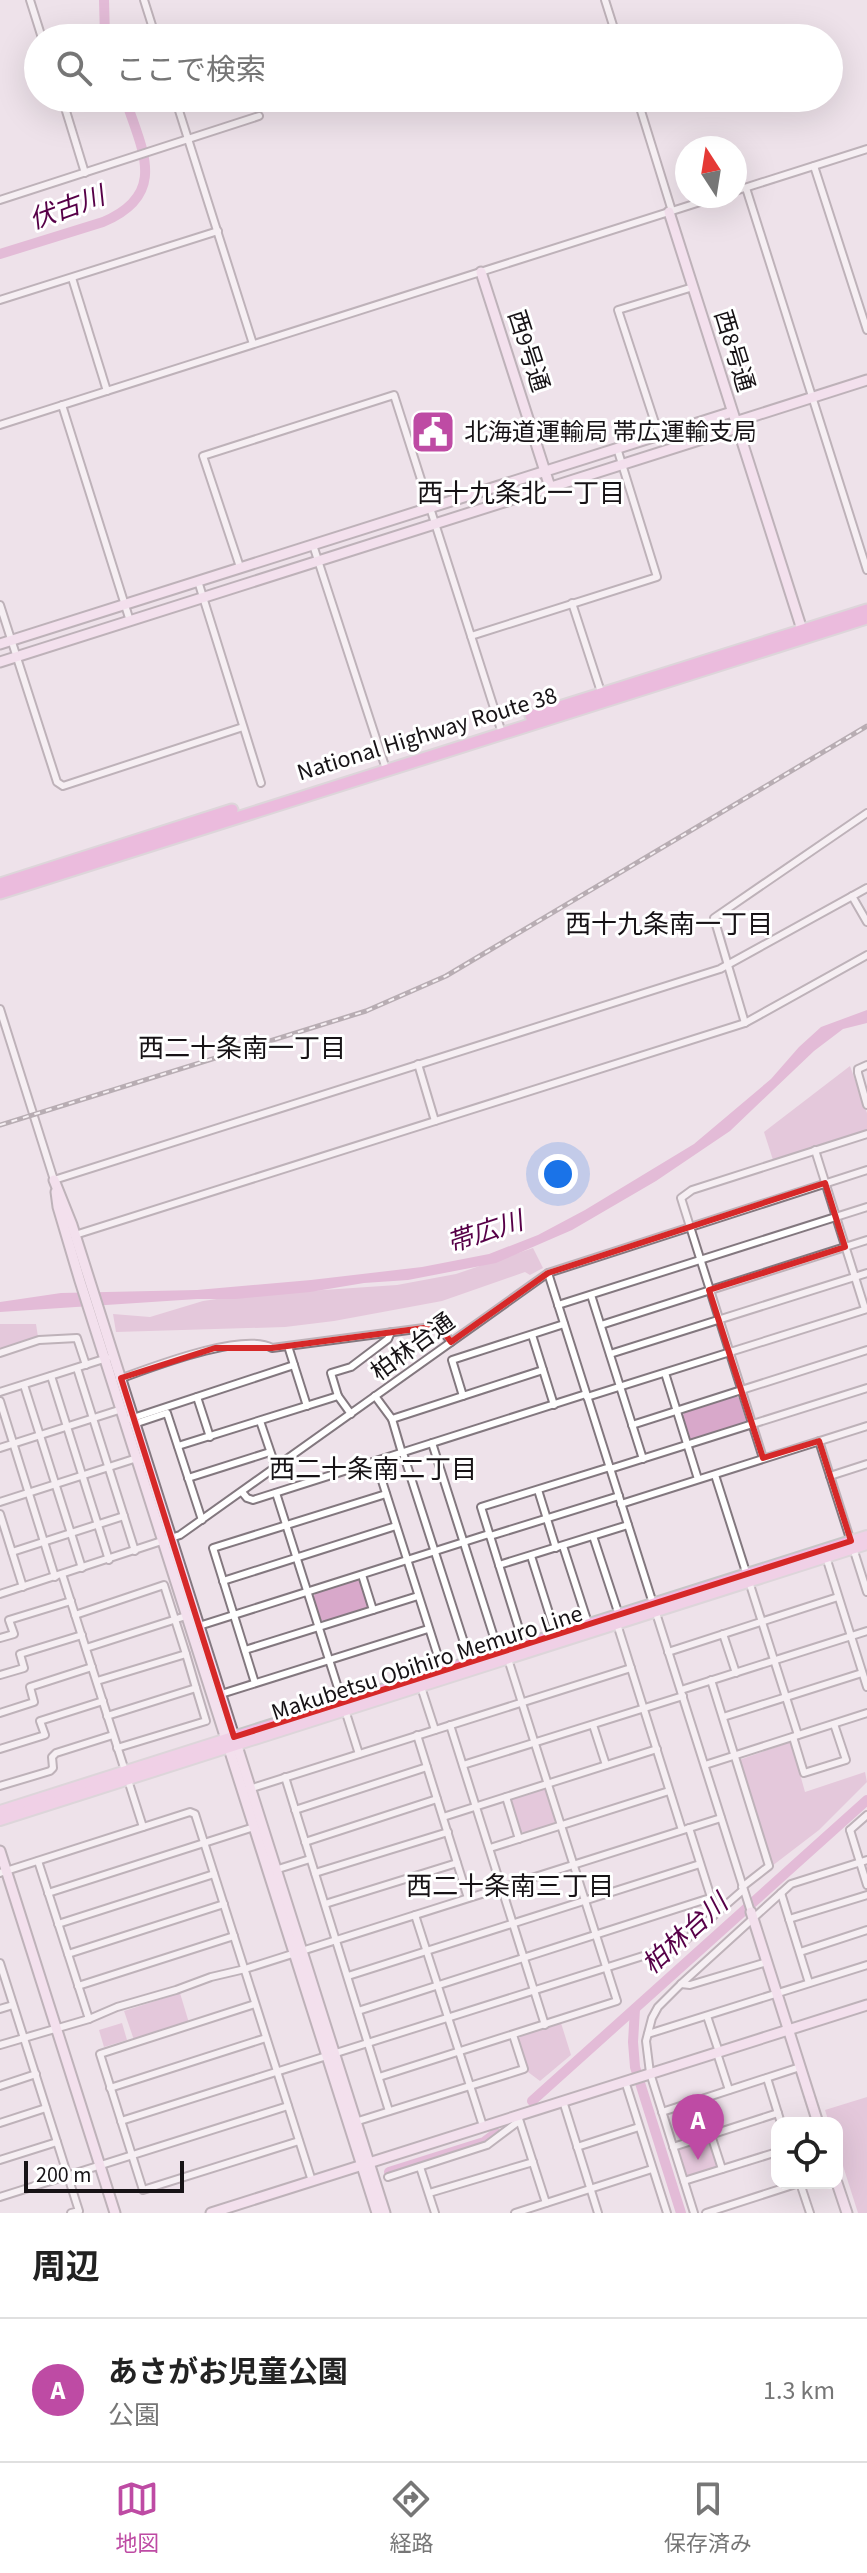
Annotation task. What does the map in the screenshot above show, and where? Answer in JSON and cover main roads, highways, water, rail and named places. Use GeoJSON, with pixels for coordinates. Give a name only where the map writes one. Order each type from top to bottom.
{"type":"FeatureCollection","features":[{"type":"Feature","properties":{"kind":"highway","name":"National Highway Route 38"},"geometry":{"type":"LineString","coordinates":[[804,634],[867,610]]}},
{"type":"Feature","properties":{"kind":"highway","name":"National Highway Route 38"},"geometry":{"type":"LineString","coordinates":[[0,884],[804,634],[867,618]]}},
{"type":"Feature","properties":{"kind":"highway","name":"National Highway Route 38"},"geometry":{"type":"LineString","coordinates":[[0,893],[385,766]]}},
{"type":"Feature","properties":{"kind":"main road","name":"Makubetsu Obihiro Memuro Line"},"geometry":{"type":"LineString","coordinates":[[852,1545],[867,1536]]}},
{"type":"Feature","properties":{"kind":"main road","name":"Makubetsu Obihiro Memuro Line"},"geometry":{"type":"LineString","coordinates":[[0,1811],[126,1775],[825,1553],[867,1544]]}},
{"type":"Feature","properties":{"kind":"main road","name":"Makubetsu Obihiro Memuro Line"},"geometry":{"type":"LineString","coordinates":[[444,1674],[470,1661],[589,1628]]}},
{"type":"Feature","properties":{"kind":"main road","name":"Makubetsu Obihiro Memuro Line"},"geometry":{"type":"LineString","coordinates":[[0,1820],[126,1775]]}},
{"type":"Feature","properties":{"kind":"waterway","name":"伏古川"},"geometry":{"type":"LineString","coordinates":[[104,0],[105,24]]}},
{"type":"Feature","properties":{"kind":"waterway","name":"伏古川"},"geometry":{"type":"LineString","coordinates":[[0,254],[103,222],[124,211],[137,198],[145,169],[130,112]]}},
{"type":"Feature","properties":{"kind":"waterway","name":"柏林台川"},"geometry":{"type":"LineString","coordinates":[[532,2101],[867,1800]]}},
{"type":"Feature","properties":{"kind":"waterway"},"geometry":{"type":"LineString","coordinates":[[635,2009],[635,2067],[681,2213]]}},
{"type":"Feature","properties":{"kind":"waterway","name":"柏林台川"},"geometry":{"type":"LineString","coordinates":[[389,2172],[484,2142],[496,2133]]}},
{"type":"Feature","properties":{"kind":"railway"},"geometry":{"type":"LineString","coordinates":[[0,1125],[366,1011],[446,976],[867,726]]}},
{"type":"Feature","properties":{"kind":"place","name":"北海道運輸局 帯広運輸支局"},"geometry":{"type":"Point","coordinates":[433,432]}},
{"type":"Feature","properties":{"kind":"place","name":"あさがお児童公園"},"geometry":{"type":"Point","coordinates":[698,2160]}},
{"type":"Feature","properties":{"kind":"district","name":"西十九条北一丁目"},"geometry":{"type":"Point","coordinates":[521,493]}},
{"type":"Feature","properties":{"kind":"district","name":"西十九条南一丁目"},"geometry":{"type":"Point","coordinates":[669,924]}},
{"type":"Feature","properties":{"kind":"district","name":"西二十条南一丁目"},"geometry":{"type":"Point","coordinates":[242,1048]}},
{"type":"Feature","properties":{"kind":"district","name":"西二十条南二丁目"},"geometry":{"type":"Point","coordinates":[373,1469]}},
{"type":"Feature","properties":{"kind":"district","name":"西二十条南三丁目"},"geometry":{"type":"Point","coordinates":[510,1886]}},
{"type":"Feature","properties":{"kind":"water label","name":"帯広川"},"geometry":{"type":"Point","coordinates":[485,1232]}}]}
